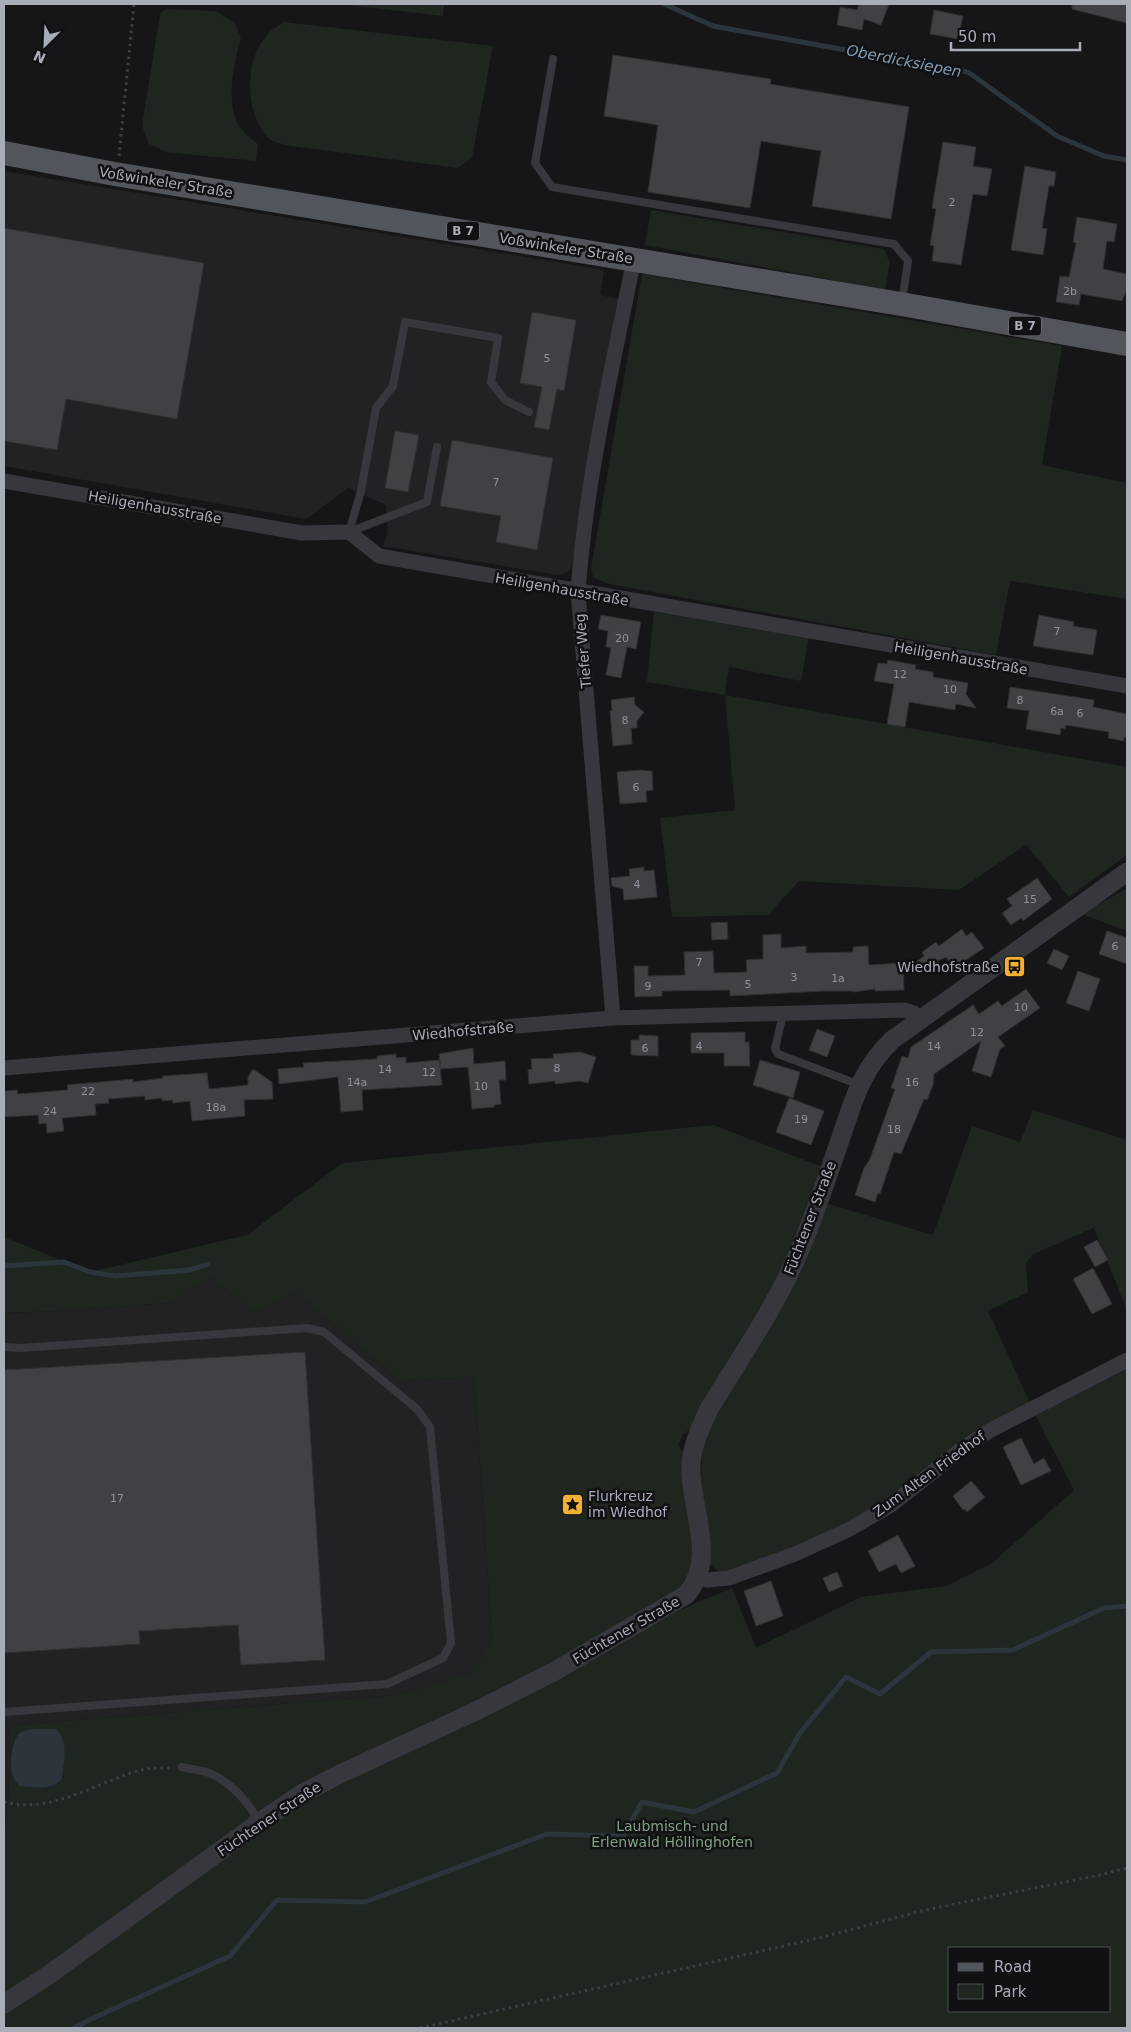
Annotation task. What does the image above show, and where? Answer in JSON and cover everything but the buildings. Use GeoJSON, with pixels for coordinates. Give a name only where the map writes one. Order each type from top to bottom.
{"type":"FeatureCollection","features":[{"type":"Feature","properties":{"kind":"main road","name":"Voßwinkeler Straße"},"geometry":{"type":"LineString","coordinates":[[4,153],[115,174],[634,259],[1127,344]]}},
{"type":"Feature","properties":{"kind":"street","name":"Tiefer Weg"},"geometry":{"type":"LineString","coordinates":[[613,1018],[578,592],[581,549],[595,453],[634,259]]}},
{"type":"Feature","properties":{"kind":"street","name":"Heiligenhausstraße"},"geometry":{"type":"LineString","coordinates":[[4,481],[302,533],[349,532],[379,556],[1127,686]]}},
{"type":"Feature","properties":{"kind":"street","name":"Füchtener Straße"},"geometry":{"type":"LineString","coordinates":[[4,2004],[50,1974],[303,1793],[474,1712],[563,1666],[678,1601],[692,1588],[698,1577],[701,1564],[701,1546],[691,1471],[692,1453],[698,1432],[791,1270],[804,1240],[860,1085],[876,1055],[920,1019],[1127,872]]}},
{"type":"Feature","properties":{"kind":"street","name":"Wiedhofstraße"},"geometry":{"type":"LineString","coordinates":[[4,1068],[613,1018],[904,1010],[914,1013],[920,1019]]}},
{"type":"Feature","properties":{"kind":"street","name":"Zum Alten Friedhof"},"geometry":{"type":"LineString","coordinates":[[698,1577],[707,1580],[728,1578],[795,1554],[848,1530],[891,1505],[962,1449],[989,1431],[1127,1360]]}},
{"type":"Feature","properties":{"kind":"lane"},"geometry":{"type":"LineString","coordinates":[[553,59],[535,162],[552,187],[894,244],[908,261],[901,304]]}},
{"type":"Feature","properties":{"kind":"lane"},"geometry":{"type":"LineString","coordinates":[[349,532],[362,491],[376,408],[393,386],[405,322],[498,338],[491,382],[505,400],[529,412]]}},
{"type":"Feature","properties":{"kind":"lane"},"geometry":{"type":"LineString","coordinates":[[349,532],[426,502],[437,447]]}},
{"type":"Feature","properties":{"kind":"lane"},"geometry":{"type":"LineString","coordinates":[[783,1014],[775,1050],[778,1054],[860,1085]]}},
{"type":"Feature","properties":{"kind":"lane"},"geometry":{"type":"LineString","coordinates":[[4,1347],[21,1348],[307,1328],[324,1332],[418,1409],[430,1427],[451,1643],[443,1658],[387,1684],[4,1712]]}},
{"type":"Feature","properties":{"kind":"lane"},"geometry":{"type":"LineString","coordinates":[[182,1767],[209,1773],[224,1781],[247,1802],[260,1822]]}},
{"type":"Feature","properties":{"kind":"path"},"geometry":{"type":"LineString","coordinates":[[115,174],[121,149],[134,4]]}},
{"type":"Feature","properties":{"kind":"path"},"geometry":{"type":"LineString","coordinates":[[4,1802],[40,1805],[90,1790],[142,1770],[182,1767]]}},
{"type":"Feature","properties":{"kind":"path"},"geometry":{"type":"LineString","coordinates":[[420,2028],[819,1938],[925,1910],[1127,1868]]}},
{"type":"Feature","properties":{"kind":"shaded area"},"geometry":{"type":"Polygon","coordinates":[[[4,171],[604,270],[600,295],[618,299],[572,566],[568,572],[558,575],[383,546],[388,533],[386,505],[348,488],[306,519],[4,466],[4,171]]]}},
{"type":"Feature","properties":{"kind":"shaded area"},"geometry":{"type":"Polygon","coordinates":[[[211,1278],[255,1314],[296,1293],[400,1381],[474,1377],[492,1639],[469,1673],[396,1695],[10,1725],[8,1803],[4,1832],[4,1313],[168,1303],[211,1278]]]}},
{"type":"Feature","properties":{"kind":"shaded area"},"geometry":{"type":"Polygon","coordinates":[[[55,1729],[60,1733],[64,1745],[62,1779],[48,1787],[20,1786],[14,1779],[11,1768],[15,1739],[23,1731],[27,1730],[55,1729]]]}},
{"type":"Feature","properties":{"kind":"green space"},"geometry":{"type":"Polygon","coordinates":[[[339,4],[444,4],[443,16],[339,4]]]}},
{"type":"Feature","properties":{"kind":"green space"},"geometry":{"type":"Polygon","coordinates":[[[166,9],[216,11],[234,23],[241,37],[233,72],[233,110],[243,131],[258,144],[256,161],[166,152],[149,144],[142,126],[160,14],[166,9]]]}},
{"type":"Feature","properties":{"kind":"green space"},"geometry":{"type":"Polygon","coordinates":[[[284,22],[493,46],[472,158],[458,168],[284,145],[267,137],[254,114],[251,100],[251,73],[259,47],[272,30],[284,22]]]}},
{"type":"Feature","properties":{"kind":"green space"},"geometry":{"type":"Polygon","coordinates":[[[651,210],[884,249],[890,263],[885,290],[645,245],[651,210]]]}},
{"type":"Feature","properties":{"kind":"green space"},"geometry":{"type":"Polygon","coordinates":[[[642,274],[1062,346],[1042,465],[1127,483],[1127,599],[1010,581],[996,655],[609,584],[593,577],[591,568],[642,274]]]}},
{"type":"Feature","properties":{"kind":"green space"},"geometry":{"type":"Polygon","coordinates":[[[654,612],[809,637],[801,681],[729,667],[725,695],[647,682],[654,612]]]}},
{"type":"Feature","properties":{"kind":"green space"},"geometry":{"type":"Polygon","coordinates":[[[725,695],[1127,767],[1127,855],[1069,897],[1026,845],[959,890],[799,881],[768,915],[672,917],[660,818],[735,810],[725,695]]]}},
{"type":"Feature","properties":{"kind":"green space"},"geometry":{"type":"Polygon","coordinates":[[[1127,888],[1127,931],[1082,914],[1124,890],[1127,888]]]}},
{"type":"Feature","properties":{"kind":"green space"},"geometry":{"type":"Polygon","coordinates":[[[1033,1110],[1127,1140],[1127,1310],[1094,1228],[1033,1254],[1026,1263],[1028,1292],[988,1311],[1031,1405],[886,1503],[801,1546],[721,1573],[710,1565],[702,1500],[701,1468],[706,1435],[825,1203],[933,1235],[972,1126],[1020,1142],[1033,1110]]]}},
{"type":"Feature","properties":{"kind":"green space","name":"Laubmisch- und Erlenwald Höllinghofen"},"geometry":{"type":"Polygon","coordinates":[[[713,1125],[823,1167],[802,1231],[775,1288],[691,1429],[683,1434],[678,1445],[685,1455],[695,1555],[686,1581],[675,1595],[603,1651],[682,1609],[732,1588],[756,1648],[861,1597],[946,1586],[992,1563],[1074,1490],[1034,1413],[1127,1367],[1127,2028],[4,2028],[4,1832],[8,1803],[10,1725],[396,1695],[469,1673],[492,1639],[474,1377],[400,1381],[296,1293],[255,1314],[211,1278],[168,1303],[4,1313],[4,1237],[90,1272],[247,1235],[342,1163],[713,1125]],[[30,1729],[18,1734],[12,1753],[14,1779],[55,1729],[30,1729]]]}},
{"type":"Feature","properties":{"kind":"waterway","name":"Oberdicksiepen"},"geometry":{"type":"LineString","coordinates":[[664,4],[713,26],[968,72],[1057,136],[1104,156],[1127,160]]}},
{"type":"Feature","properties":{"kind":"waterway"},"geometry":{"type":"LineString","coordinates":[[4,1266],[64,1262],[90,1272],[115,1276],[190,1270],[208,1264]]}},
{"type":"Feature","properties":{"kind":"waterway"},"geometry":{"type":"LineString","coordinates":[[74,2028],[230,1956],[277,1900],[365,1902],[547,1834],[623,1836],[642,1802],[694,1812],[777,1773],[800,1733],[846,1677],[880,1694],[931,1652],[1013,1650],[1104,1608],[1127,1606]]}},
{"type":"Feature","properties":{"kind":"place","name":"Wiedhofstraße"},"geometry":{"type":"Point","coordinates":[1015,967]}},
{"type":"Feature","properties":{"kind":"place","name":"Flurkreuz im Wiedhof"},"geometry":{"type":"Point","coordinates":[572,1504]}}]}
